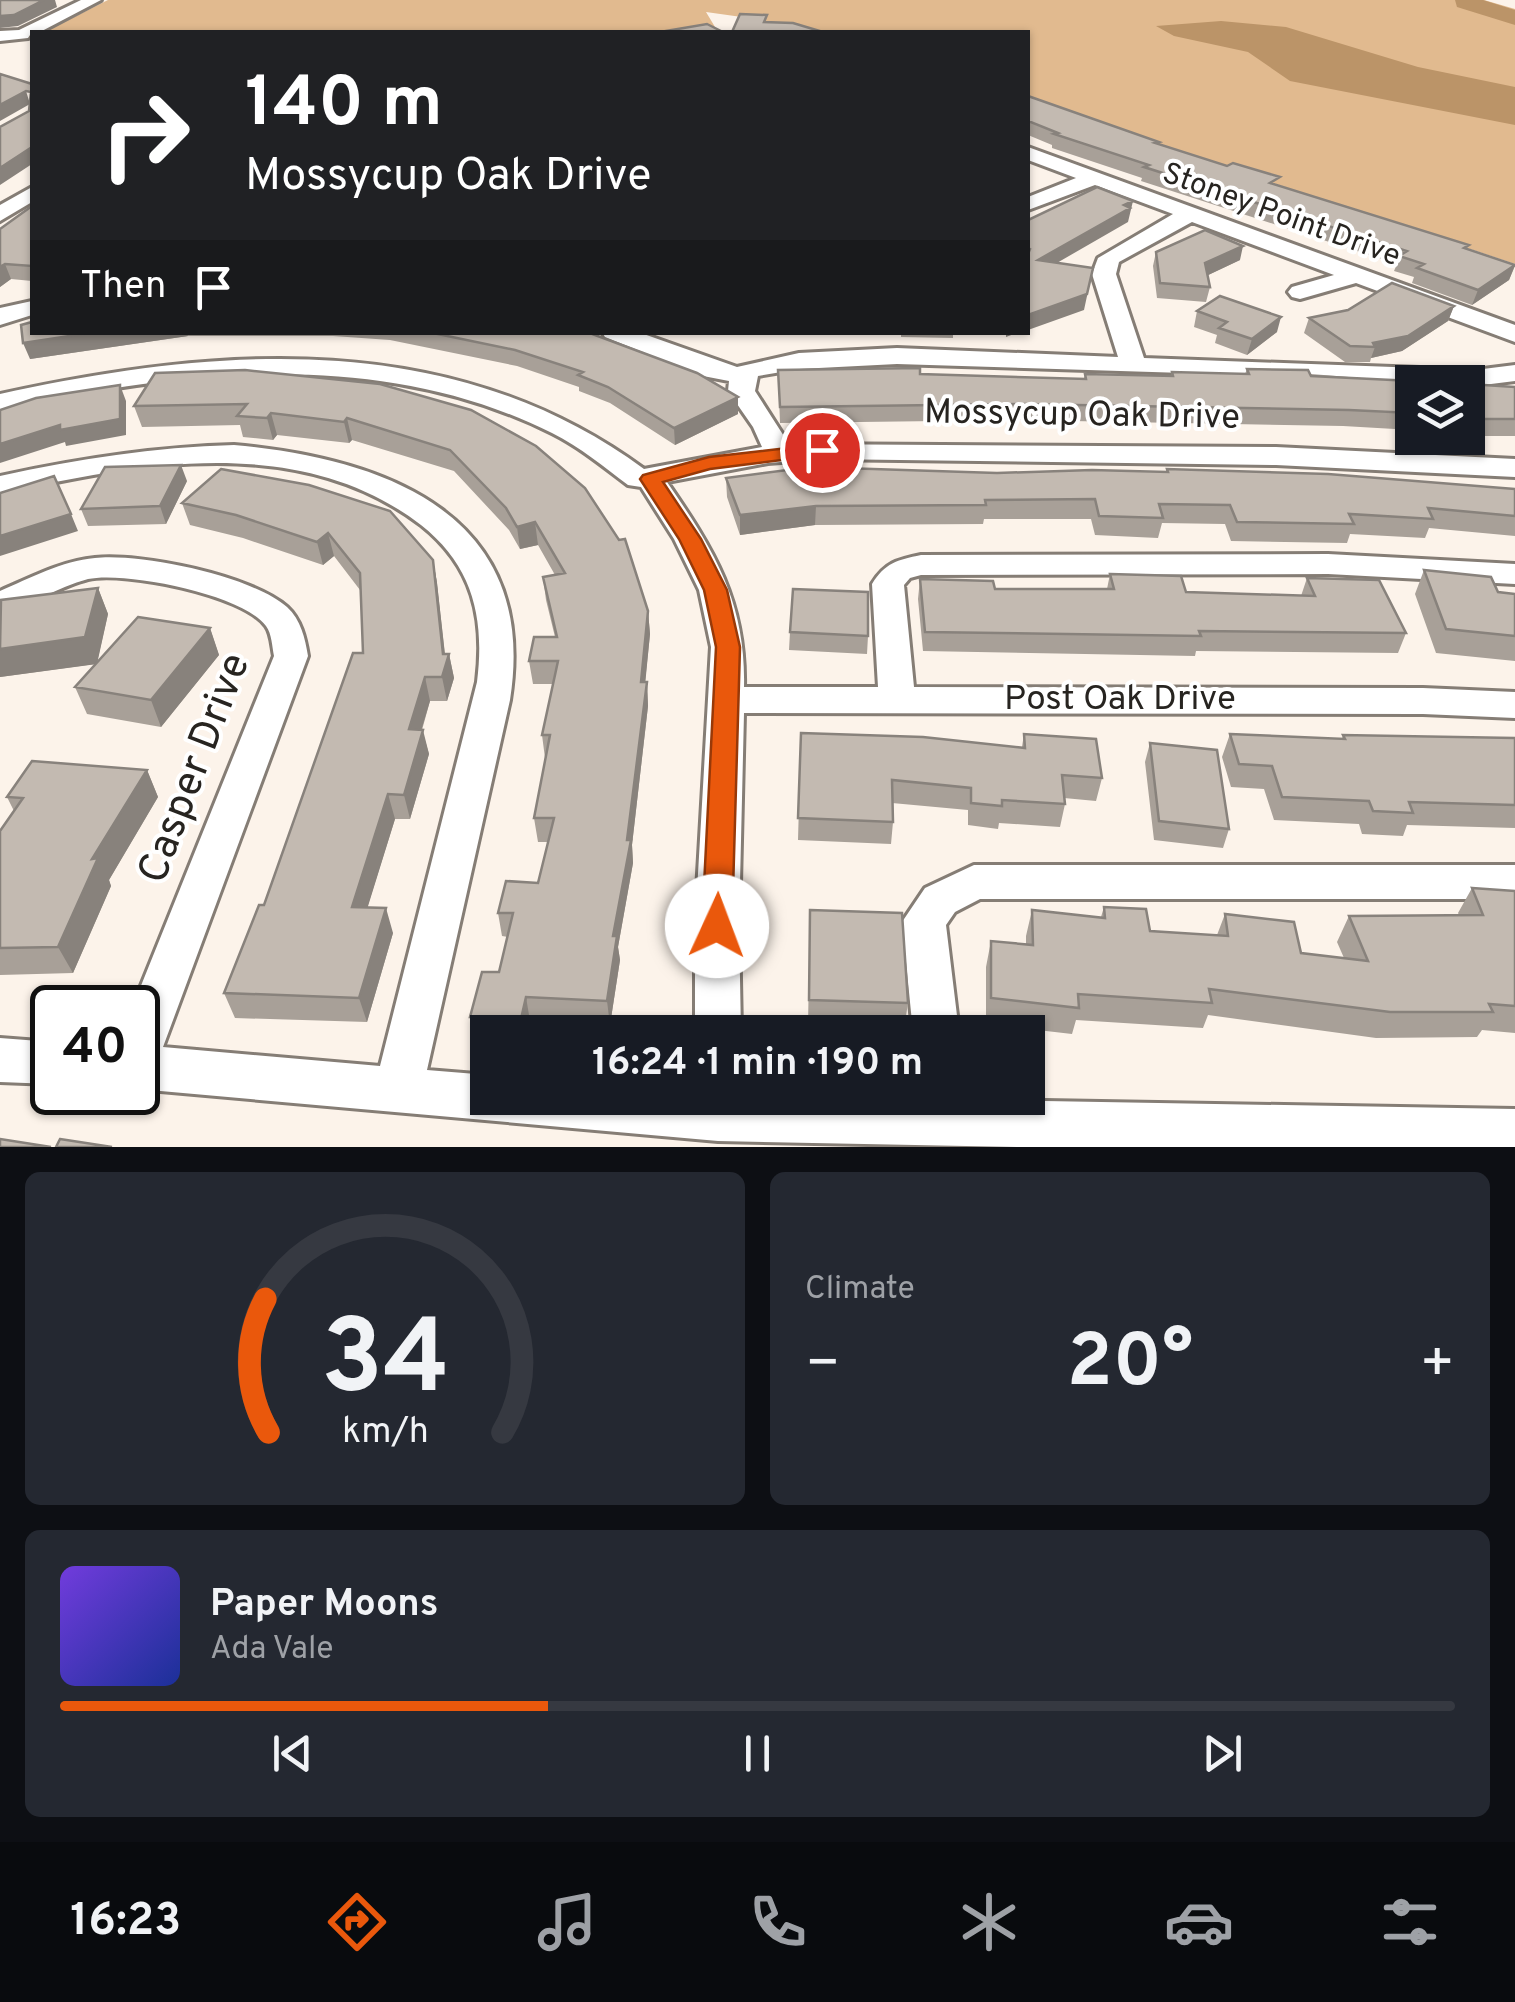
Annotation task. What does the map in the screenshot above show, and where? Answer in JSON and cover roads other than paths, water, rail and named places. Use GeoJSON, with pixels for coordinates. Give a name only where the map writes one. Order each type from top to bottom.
{"type":"FeatureCollection","features":[{"type":"Feature","properties":{"kind":"street"},"geometry":{"type":"LineString","coordinates":[[32,30],[93,0]]}},
{"type":"Feature","properties":{"kind":"street"},"geometry":{"type":"LineString","coordinates":[[0,36],[30,31]]}},
{"type":"Feature","properties":{"kind":"street","name":"Stoney Point Drive"},"geometry":{"type":"LineString","coordinates":[[1030,154],[1515,334]]}},
{"type":"Feature","properties":{"kind":"street"},"geometry":{"type":"LineString","coordinates":[[1030,203],[1092,179]]}},
{"type":"Feature","properties":{"kind":"street"},"geometry":{"type":"LineString","coordinates":[[0,215],[30,194]]}},
{"type":"Feature","properties":{"kind":"street"},"geometry":{"type":"LineString","coordinates":[[1132,363],[1104,274],[1110,258],[1190,214]]}},
{"type":"Feature","properties":{"kind":"street"},"geometry":{"type":"LineString","coordinates":[[0,224],[24,225]]}},
{"type":"Feature","properties":{"kind":"street"},"geometry":{"type":"LineString","coordinates":[[1300,292],[1358,275]]}},
{"type":"Feature","properties":{"kind":"street"},"geometry":{"type":"LineString","coordinates":[[622,335],[712,370],[743,376]]}},
{"type":"Feature","properties":{"kind":"street"},"geometry":{"type":"LineString","coordinates":[[779,453],[767,426],[740,391],[743,376],[750,370],[799,361],[896,356],[1475,378],[1515,373]]}},
{"type":"Feature","properties":{"kind":"street"},"geometry":{"type":"LineString","coordinates":[[0,402],[118,377],[189,369],[270,366],[397,376],[472,394],[562,427],[638,479],[650,479],[690,539],[715,590],[728,647],[718,1015]]}},
{"type":"Feature","properties":{"kind":"street","name":"Mossycup Oak Drive"},"geometry":{"type":"LineString","coordinates":[[650,479],[709,463],[822,450],[1276,456],[1515,468]]}},
{"type":"Feature","properties":{"kind":"street"},"geometry":{"type":"LineString","coordinates":[[0,485],[104,462],[159,455],[262,456],[358,476],[410,500],[462,545],[492,598],[498,661],[471,792],[398,1092]]}},
{"type":"Feature","properties":{"kind":"street"},"geometry":{"type":"LineString","coordinates":[[897,700],[888,584],[899,570],[1309,564],[1515,574]]}},
{"type":"Feature","properties":{"kind":"street","name":"Casper Drive"},"geometry":{"type":"LineString","coordinates":[[0,604],[95,568],[183,578],[249,598],[274,614],[287,630],[291,656],[160,995]]}},
{"type":"Feature","properties":{"kind":"street","name":"Post Oak Drive"},"geometry":{"type":"LineString","coordinates":[[724,700],[1423,701],[1515,706]]}},
{"type":"Feature","properties":{"kind":"street"},"geometry":{"type":"LineString","coordinates":[[934,1015],[924,922],[940,900],[974,882],[1515,882]]}},
{"type":"Feature","properties":{"kind":"street"},"geometry":{"type":"LineString","coordinates":[[0,1060],[30,1061]]}},
{"type":"Feature","properties":{"kind":"street"},"geometry":{"type":"LineString","coordinates":[[160,1069],[719,1121],[842,1115]]}},
{"type":"Feature","properties":{"kind":"street"},"geometry":{"type":"LineString","coordinates":[[1045,1114],[1515,1133]]}},
{"type":"Feature","properties":{"kind":"waterway"},"geometry":{"type":"LineString","coordinates":[[1468,0],[1465,2],[1515,18]]}}]}
